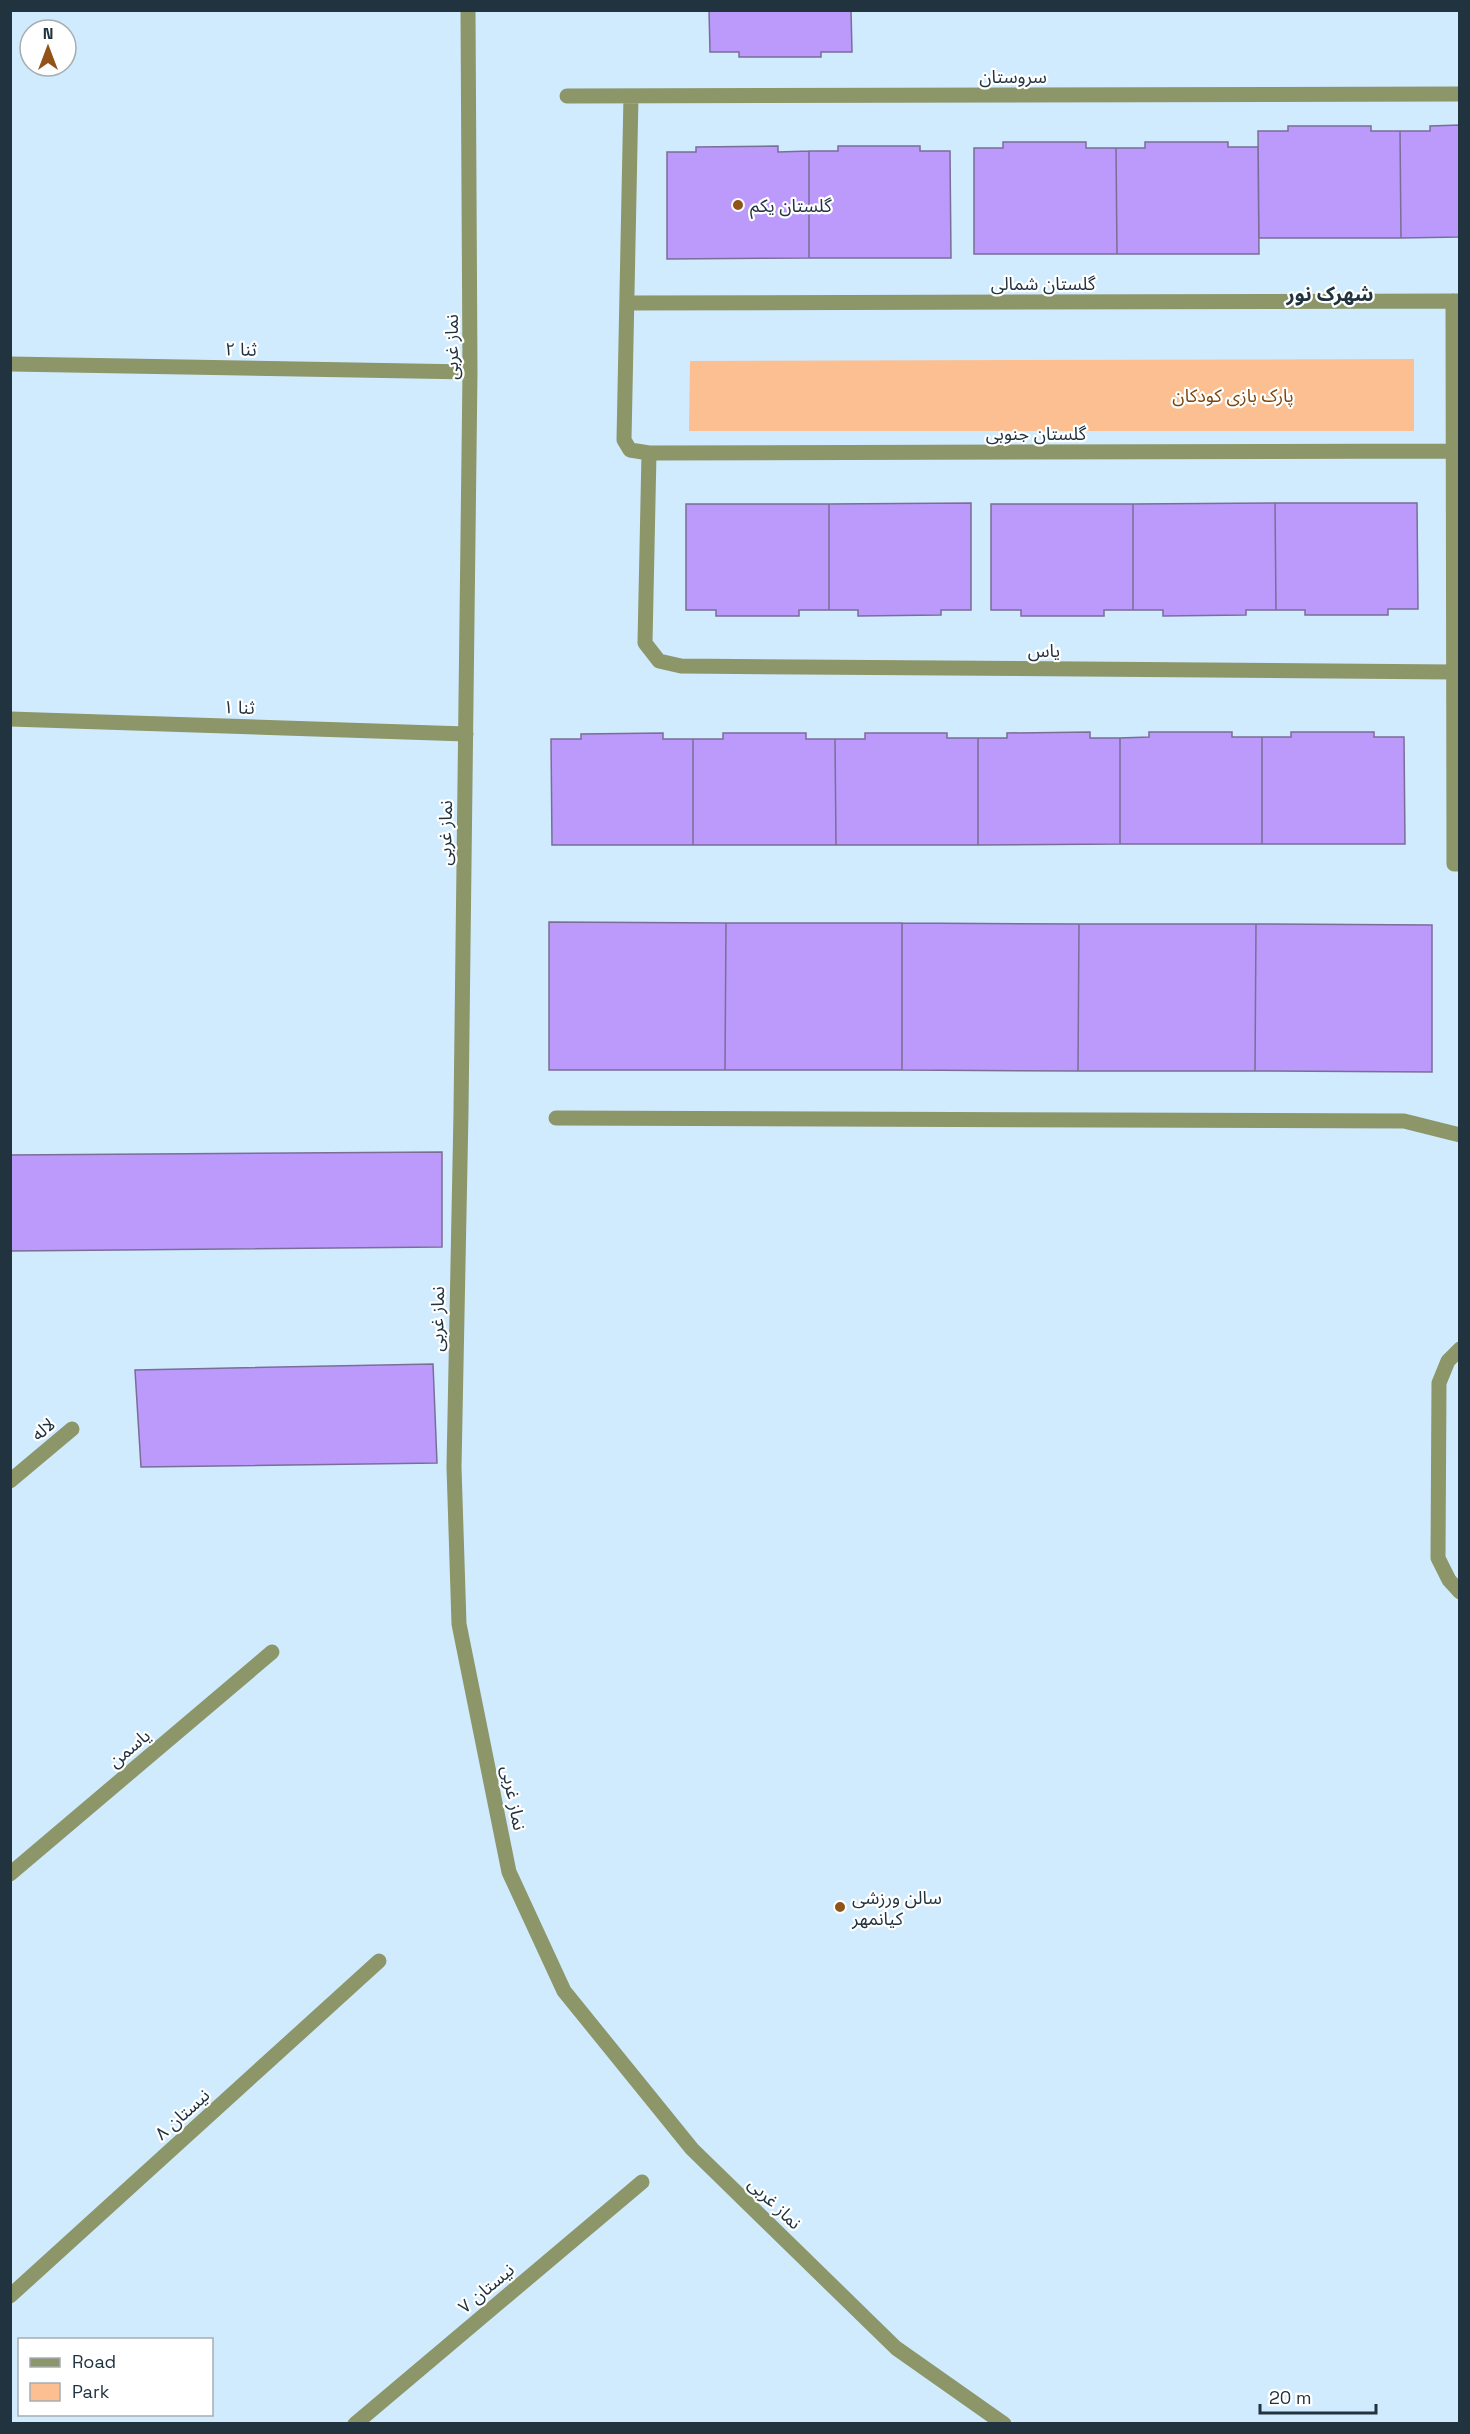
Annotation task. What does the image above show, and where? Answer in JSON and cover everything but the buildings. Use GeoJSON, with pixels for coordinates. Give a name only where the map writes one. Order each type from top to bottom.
{"type":"FeatureCollection","features":[{"type":"Feature","properties":{"kind":"street","name":"نماز غربی"},"geometry":{"type":"LineString","coordinates":[[468,10],[470,372],[454,1467],[458,1613],[509,1872],[564,1991],[692,2149],[896,2348],[1004,2424]]}},
{"type":"Feature","properties":{"kind":"street","name":"سروستان"},"geometry":{"type":"LineString","coordinates":[[567,96],[1460,94]]}},
{"type":"Feature","properties":{"kind":"street"},"geometry":{"type":"LineString","coordinates":[[627,303],[631,96]]}},
{"type":"Feature","properties":{"kind":"street"},"geometry":{"type":"LineString","coordinates":[[1456,301],[1455,864],[1460,864]]}},
{"type":"Feature","properties":{"kind":"street","name":"گلستان شمالی"},"geometry":{"type":"LineString","coordinates":[[627,303],[1456,301]]}},
{"type":"Feature","properties":{"kind":"street","name":"گلستان جنوبی"},"geometry":{"type":"LineString","coordinates":[[627,303],[624,441],[630,450],[649,453],[1454,452]]}},
{"type":"Feature","properties":{"kind":"street","name":"ثنا ۲"},"geometry":{"type":"LineString","coordinates":[[10,364],[470,372]]}},
{"type":"Feature","properties":{"kind":"street","name":"یاس"},"geometry":{"type":"LineString","coordinates":[[649,453],[645,643],[659,661],[681,666],[1454,672]]}},
{"type":"Feature","properties":{"kind":"street","name":"ثنا ۱"},"geometry":{"type":"LineString","coordinates":[[10,719],[466,734]]}},
{"type":"Feature","properties":{"kind":"street"},"geometry":{"type":"LineString","coordinates":[[556,1118],[1404,1121],[1460,1135]]}},
{"type":"Feature","properties":{"kind":"street"},"geometry":{"type":"LineString","coordinates":[[1460,1349],[1448,1361],[1439,1383],[1438,1558],[1449,1580],[1460,1592]]}},
{"type":"Feature","properties":{"kind":"street","name":"لاله"},"geometry":{"type":"LineString","coordinates":[[10,1481],[72,1430]]}},
{"type":"Feature","properties":{"kind":"street","name":"یاسمن"},"geometry":{"type":"LineString","coordinates":[[10,1874],[272,1652]]}},
{"type":"Feature","properties":{"kind":"street","name":"نیستان ۸"},"geometry":{"type":"LineString","coordinates":[[10,2296],[379,1961]]}},
{"type":"Feature","properties":{"kind":"street","name":"نیستان ۷"},"geometry":{"type":"LineString","coordinates":[[355,2424],[642,2181]]}},
{"type":"Feature","properties":{"kind":"green space","name":"پارک بازی کودکان"},"geometry":{"type":"Polygon","coordinates":[[[1414,359],[1414,431],[689,431],[690,361],[1414,359]]]}},
{"type":"Feature","properties":{"kind":"place","name":"گلستان یکم"},"geometry":{"type":"Point","coordinates":[738,205]}},
{"type":"Feature","properties":{"kind":"place","name":"سالن ورزشی کیانمهر"},"geometry":{"type":"Point","coordinates":[840,1907]}},
{"type":"Feature","properties":{"kind":"district","name":"شهرک نور"},"geometry":{"type":"Point","coordinates":[1330,294]}}]}
